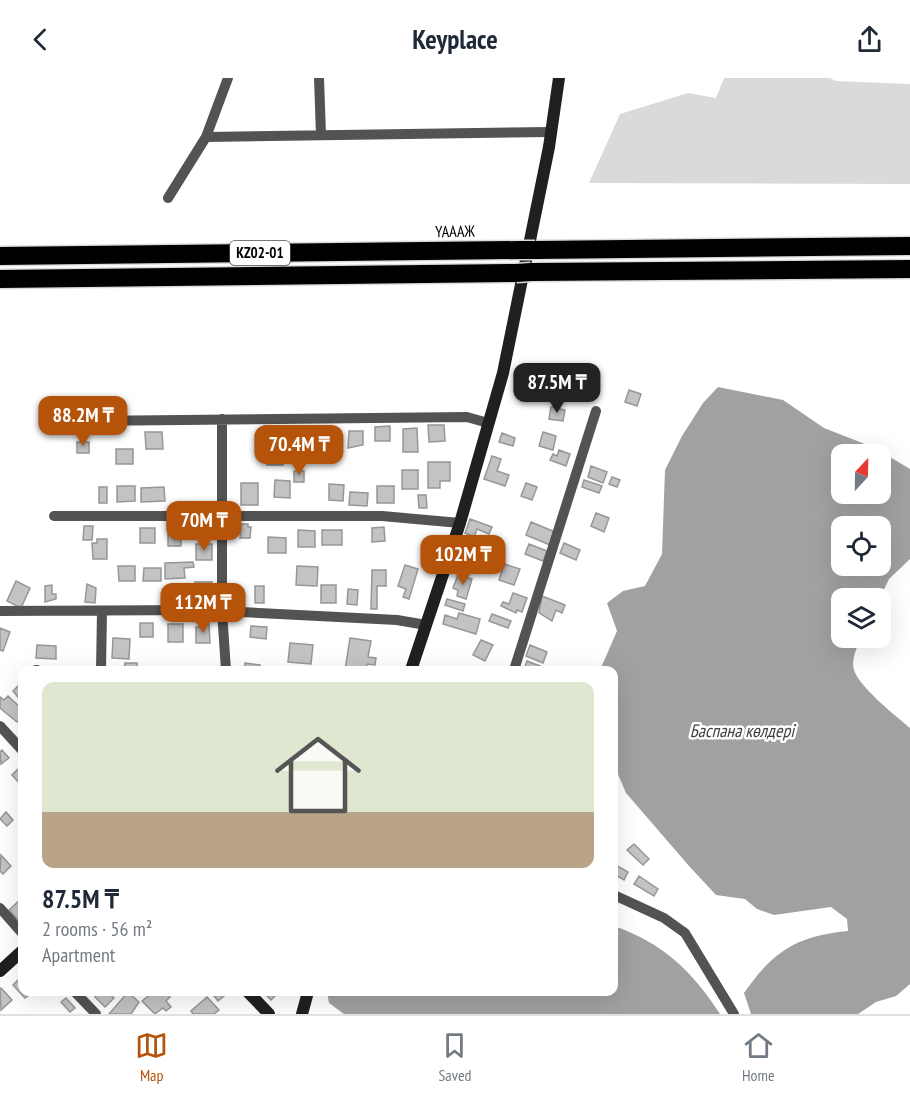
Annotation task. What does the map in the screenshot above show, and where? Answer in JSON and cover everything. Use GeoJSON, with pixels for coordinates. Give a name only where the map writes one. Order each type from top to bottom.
{"type":"FeatureCollection","features":[{"type":"Feature","properties":{"kind":"highway","name":"ҮАААЖ"},"geometry":{"type":"LineString","coordinates":[[0,256],[910,246]]}},
{"type":"Feature","properties":{"kind":"highway","name":"KZ02-01"},"geometry":{"type":"LineString","coordinates":[[0,279],[910,269]]}},
{"type":"Feature","properties":{"kind":"main road"},"geometry":{"type":"LineString","coordinates":[[412,666],[460,524],[503,373],[551,132],[559,78]]}},
{"type":"Feature","properties":{"kind":"main road"},"geometry":{"type":"LineString","coordinates":[[0,971],[18,955]]}},
{"type":"Feature","properties":{"kind":"main road"},"geometry":{"type":"LineString","coordinates":[[252,996],[269,1014]]}},
{"type":"Feature","properties":{"kind":"main road"},"geometry":{"type":"LineString","coordinates":[[302,1014],[307,996]]}},
{"type":"Feature","properties":{"kind":"street"},"geometry":{"type":"LineString","coordinates":[[168,198],[206,137],[228,78]]}},
{"type":"Feature","properties":{"kind":"street"},"geometry":{"type":"LineString","coordinates":[[319,78],[321,135]]}},
{"type":"Feature","properties":{"kind":"street"},"geometry":{"type":"LineString","coordinates":[[206,137],[551,132]]}},
{"type":"Feature","properties":{"kind":"street"},"geometry":{"type":"LineString","coordinates":[[515,666],[596,411]]}},
{"type":"Feature","properties":{"kind":"street"},"geometry":{"type":"LineString","coordinates":[[82,421],[467,417],[488,423]]}},
{"type":"Feature","properties":{"kind":"street"},"geometry":{"type":"LineString","coordinates":[[222,419],[224,515],[222,611],[226,666]]}},
{"type":"Feature","properties":{"kind":"street"},"geometry":{"type":"LineString","coordinates":[[54,516],[382,516],[460,524]]}},
{"type":"Feature","properties":{"kind":"street"},"geometry":{"type":"LineString","coordinates":[[1,611],[222,611],[397,620],[426,625]]}},
{"type":"Feature","properties":{"kind":"street"},"geometry":{"type":"LineString","coordinates":[[101,666],[102,611]]}},
{"type":"Feature","properties":{"kind":"street"},"geometry":{"type":"LineString","coordinates":[[0,726],[18,746]]}},
{"type":"Feature","properties":{"kind":"street"},"geometry":{"type":"LineString","coordinates":[[618,897],[664,918],[685,933],[722,990],[734,1014]]}},
{"type":"Feature","properties":{"kind":"street"},"geometry":{"type":"LineString","coordinates":[[0,908],[18,928]]}},
{"type":"Feature","properties":{"kind":"street"},"geometry":{"type":"LineString","coordinates":[[79,996],[96,1014]]}},
{"type":"Feature","properties":{"kind":"shaded area"},"geometry":{"type":"Polygon","coordinates":[[[724,78],[830,78],[836,81],[910,84],[910,184],[589,183],[620,114],[688,93],[716,98],[724,78]]]}},
{"type":"Feature","properties":{"kind":"water","name":"Баспана көлдері"},"geometry":{"type":"Polygon","coordinates":[[[718,387],[783,400],[824,428],[865,444],[831,444],[831,504],[891,504],[891,458],[910,469],[910,559],[889,579],[885,588],[831,588],[831,648],[857,648],[853,662],[854,670],[863,685],[910,728],[910,984],[896,996],[876,1002],[858,1014],[751,1014],[744,993],[765,966],[776,956],[800,942],[830,933],[848,931],[847,919],[831,907],[774,915],[757,909],[745,899],[716,895],[626,793],[618,774],[618,666],[602,666],[617,631],[607,603],[623,591],[645,586],[662,554],[665,470],[682,436],[703,403],[718,387]]]}},
{"type":"Feature","properties":{"kind":"water"},"geometry":{"type":"Polygon","coordinates":[[[618,928],[647,941],[675,960],[699,984],[720,1014],[344,1014],[329,1003],[328,996],[618,996],[618,928]]]}},
{"type":"Feature","properties":{"kind":"building"},"geometry":{"type":"Polygon","coordinates":[[[629,390],[641,394],[637,406],[625,402],[629,390]]]}},
{"type":"Feature","properties":{"kind":"building"},"geometry":{"type":"Polygon","coordinates":[[[551,407],[565,410],[563,421],[549,419],[551,407]]]}},
{"type":"Feature","properties":{"kind":"building"},"geometry":{"type":"Polygon","coordinates":[[[428,425],[444,425],[445,441],[429,442],[428,425]]]}},
{"type":"Feature","properties":{"kind":"building"},"geometry":{"type":"Polygon","coordinates":[[[390,426],[390,441],[375,441],[375,427],[390,426]]]}},
{"type":"Feature","properties":{"kind":"building"},"geometry":{"type":"Polygon","coordinates":[[[417,428],[418,452],[403,452],[403,429],[417,428]]]}},
{"type":"Feature","properties":{"kind":"building"},"geometry":{"type":"Polygon","coordinates":[[[267,431],[275,431],[275,436],[283,436],[283,465],[267,465],[267,431]]]}},
{"type":"Feature","properties":{"kind":"building"},"geometry":{"type":"Polygon","coordinates":[[[349,431],[363,431],[363,445],[348,448],[349,431]]]}},
{"type":"Feature","properties":{"kind":"building"},"geometry":{"type":"Polygon","coordinates":[[[145,432],[162,432],[163,449],[146,449],[145,432]]]}},
{"type":"Feature","properties":{"kind":"building"},"geometry":{"type":"Polygon","coordinates":[[[543,432],[556,436],[553,450],[539,446],[543,432]]]}},
{"type":"Feature","properties":{"kind":"building"},"geometry":{"type":"Polygon","coordinates":[[[502,433],[515,438],[513,446],[499,442],[502,433]]]}},
{"type":"Feature","properties":{"kind":"building"},"geometry":{"type":"Polygon","coordinates":[[[77,442],[89,442],[89,453],[77,453],[77,442]]]}},
{"type":"Feature","properties":{"kind":"building"},"geometry":{"type":"Polygon","coordinates":[[[116,449],[133,449],[133,464],[116,464],[116,449]]]}},
{"type":"Feature","properties":{"kind":"building"},"geometry":{"type":"Polygon","coordinates":[[[559,450],[570,454],[566,466],[550,460],[553,454],[557,456],[559,450]]]}},
{"type":"Feature","properties":{"kind":"building"},"geometry":{"type":"Polygon","coordinates":[[[492,456],[501,459],[497,471],[509,475],[505,486],[484,479],[492,456]]]}},
{"type":"Feature","properties":{"kind":"building"},"geometry":{"type":"Polygon","coordinates":[[[428,462],[450,462],[450,481],[440,481],[440,488],[428,488],[428,462]]]}},
{"type":"Feature","properties":{"kind":"building"},"geometry":{"type":"Polygon","coordinates":[[[591,466],[607,472],[603,483],[588,477],[591,466]]]}},
{"type":"Feature","properties":{"kind":"building"},"geometry":{"type":"Polygon","coordinates":[[[402,470],[418,470],[418,489],[402,489],[402,470]]]}},
{"type":"Feature","properties":{"kind":"building"},"geometry":{"type":"Polygon","coordinates":[[[294,471],[304,471],[304,482],[294,482],[294,471]]]}},
{"type":"Feature","properties":{"kind":"building"},"geometry":{"type":"Polygon","coordinates":[[[612,477],[620,480],[617,487],[609,484],[612,477]]]}},
{"type":"Feature","properties":{"kind":"building"},"geometry":{"type":"Polygon","coordinates":[[[275,480],[290,481],[290,498],[274,497],[275,480]]]}},
{"type":"Feature","properties":{"kind":"building"},"geometry":{"type":"Polygon","coordinates":[[[584,480],[602,486],[599,493],[582,487],[584,480]]]}},
{"type":"Feature","properties":{"kind":"building"},"geometry":{"type":"Polygon","coordinates":[[[241,483],[258,483],[258,505],[241,505],[241,483]]]}},
{"type":"Feature","properties":{"kind":"building"},"geometry":{"type":"Polygon","coordinates":[[[526,483],[537,487],[532,500],[521,496],[526,483]]]}},
{"type":"Feature","properties":{"kind":"building"},"geometry":{"type":"Polygon","coordinates":[[[329,484],[344,485],[343,501],[329,500],[329,484]]]}},
{"type":"Feature","properties":{"kind":"building"},"geometry":{"type":"Polygon","coordinates":[[[117,486],[135,486],[135,501],[117,502],[117,486]]]}},
{"type":"Feature","properties":{"kind":"building"},"geometry":{"type":"Polygon","coordinates":[[[377,486],[394,486],[394,503],[377,503],[377,486]]]}},
{"type":"Feature","properties":{"kind":"building"},"geometry":{"type":"Polygon","coordinates":[[[99,487],[107,487],[107,503],[99,503],[99,487]]]}},
{"type":"Feature","properties":{"kind":"building"},"geometry":{"type":"Polygon","coordinates":[[[164,487],[165,501],[141,502],[141,488],[164,487]]]}},
{"type":"Feature","properties":{"kind":"building"},"geometry":{"type":"Polygon","coordinates":[[[350,492],[368,493],[367,506],[349,505],[350,492]]]}},
{"type":"Feature","properties":{"kind":"building"},"geometry":{"type":"Polygon","coordinates":[[[418,495],[426,495],[427,508],[419,508],[418,495]]]}},
{"type":"Feature","properties":{"kind":"building"},"geometry":{"type":"Polygon","coordinates":[[[596,513],[609,518],[604,532],[591,526],[596,513]]]}},
{"type":"Feature","properties":{"kind":"building"},"geometry":{"type":"Polygon","coordinates":[[[470,519],[492,527],[489,534],[477,529],[474,537],[465,533],[470,519]]]}},
{"type":"Feature","properties":{"kind":"building"},"geometry":{"type":"Polygon","coordinates":[[[531,522],[555,532],[550,545],[526,535],[531,522]]]}},
{"type":"Feature","properties":{"kind":"building"},"geometry":{"type":"Polygon","coordinates":[[[241,524],[248,524],[248,527],[251,527],[250,538],[240,538],[241,524]]]}},
{"type":"Feature","properties":{"kind":"building"},"geometry":{"type":"Polygon","coordinates":[[[84,526],[93,526],[92,540],[83,540],[84,526]]]}},
{"type":"Feature","properties":{"kind":"building"},"geometry":{"type":"Polygon","coordinates":[[[384,527],[385,541],[372,542],[372,528],[384,527]]]}},
{"type":"Feature","properties":{"kind":"building"},"geometry":{"type":"Polygon","coordinates":[[[140,528],[155,528],[155,543],[140,543],[140,528]]]}},
{"type":"Feature","properties":{"kind":"building"},"geometry":{"type":"Polygon","coordinates":[[[168,528],[181,528],[181,546],[168,546],[168,528]]]}},
{"type":"Feature","properties":{"kind":"building"},"geometry":{"type":"Polygon","coordinates":[[[298,530],[315,531],[315,547],[298,547],[298,530]]]}},
{"type":"Feature","properties":{"kind":"building"},"geometry":{"type":"Polygon","coordinates":[[[322,530],[342,530],[342,545],[322,545],[322,530]]]}},
{"type":"Feature","properties":{"kind":"building"},"geometry":{"type":"Polygon","coordinates":[[[268,537],[286,538],[286,553],[268,553],[268,537]]]}},
{"type":"Feature","properties":{"kind":"building"},"geometry":{"type":"Polygon","coordinates":[[[97,539],[107,539],[107,559],[93,559],[92,543],[97,543],[97,539]]]}},
{"type":"Feature","properties":{"kind":"building"},"geometry":{"type":"Polygon","coordinates":[[[564,543],[580,550],[576,560],[560,553],[564,543]]]}},
{"type":"Feature","properties":{"kind":"building"},"geometry":{"type":"Polygon","coordinates":[[[196,544],[212,544],[212,560],[196,560],[196,544]]]}},
{"type":"Feature","properties":{"kind":"building"},"geometry":{"type":"Polygon","coordinates":[[[529,544],[547,551],[543,561],[525,554],[529,544]]]}},
{"type":"Feature","properties":{"kind":"building"},"geometry":{"type":"Polygon","coordinates":[[[491,558],[500,561],[497,572],[487,568],[491,558]]]}},
{"type":"Feature","properties":{"kind":"building"},"geometry":{"type":"Polygon","coordinates":[[[193,562],[194,567],[184,568],[185,578],[165,579],[165,563],[193,562]]]}},
{"type":"Feature","properties":{"kind":"building"},"geometry":{"type":"Polygon","coordinates":[[[504,564],[520,569],[514,585],[499,580],[504,564]]]}},
{"type":"Feature","properties":{"kind":"building"},"geometry":{"type":"Polygon","coordinates":[[[405,565],[418,569],[409,599],[403,597],[406,589],[398,586],[405,565]]]}},
{"type":"Feature","properties":{"kind":"building"},"geometry":{"type":"Polygon","coordinates":[[[118,566],[135,566],[135,581],[119,581],[118,566]]]}},
{"type":"Feature","properties":{"kind":"building"},"geometry":{"type":"Polygon","coordinates":[[[297,566],[318,567],[317,586],[296,585],[297,566]]]}},
{"type":"Feature","properties":{"kind":"building"},"geometry":{"type":"Polygon","coordinates":[[[144,568],[161,568],[161,581],[143,581],[144,568]]]}},
{"type":"Feature","properties":{"kind":"building"},"geometry":{"type":"Polygon","coordinates":[[[372,570],[386,570],[386,586],[377,586],[377,609],[371,609],[372,570]]]}},
{"type":"Feature","properties":{"kind":"building"},"geometry":{"type":"Polygon","coordinates":[[[458,575],[472,579],[466,599],[457,596],[458,590],[453,588],[458,575]]]}},
{"type":"Feature","properties":{"kind":"building"},"geometry":{"type":"Polygon","coordinates":[[[16,581],[30,588],[21,608],[7,601],[16,581]]]}},
{"type":"Feature","properties":{"kind":"building"},"geometry":{"type":"Polygon","coordinates":[[[195,582],[212,582],[212,597],[195,598],[195,582]]]}},
{"type":"Feature","properties":{"kind":"building"},"geometry":{"type":"Polygon","coordinates":[[[87,584],[96,588],[95,603],[85,602],[87,584]]]}},
{"type":"Feature","properties":{"kind":"building"},"geometry":{"type":"Polygon","coordinates":[[[52,585],[52,594],[56,594],[56,599],[45,602],[45,586],[52,585]]]}},
{"type":"Feature","properties":{"kind":"building"},"geometry":{"type":"Polygon","coordinates":[[[321,585],[336,585],[336,603],[321,603],[321,585]]]}},
{"type":"Feature","properties":{"kind":"building"},"geometry":{"type":"Polygon","coordinates":[[[255,586],[264,586],[264,603],[255,603],[255,586]]]}},
{"type":"Feature","properties":{"kind":"building"},"geometry":{"type":"Polygon","coordinates":[[[348,589],[358,590],[357,605],[347,604],[348,589]]]}},
{"type":"Feature","properties":{"kind":"building"},"geometry":{"type":"Polygon","coordinates":[[[167,591],[183,591],[183,603],[167,603],[167,591]]]}},
{"type":"Feature","properties":{"kind":"building"},"geometry":{"type":"Polygon","coordinates":[[[513,593],[527,598],[522,612],[517,610],[516,613],[501,606],[503,602],[509,604],[513,593]]]}},
{"type":"Feature","properties":{"kind":"building"},"geometry":{"type":"Polygon","coordinates":[[[542,596],[565,605],[562,613],[556,610],[552,621],[539,613],[542,596]]]}},
{"type":"Feature","properties":{"kind":"building"},"geometry":{"type":"Polygon","coordinates":[[[447,599],[465,604],[463,611],[445,605],[447,599]]]}},
{"type":"Feature","properties":{"kind":"building"},"geometry":{"type":"Polygon","coordinates":[[[459,613],[480,619],[476,634],[443,624],[445,615],[457,619],[459,613]]]}},
{"type":"Feature","properties":{"kind":"building"},"geometry":{"type":"Polygon","coordinates":[[[492,614],[511,621],[508,628],[489,621],[492,614]]]}},
{"type":"Feature","properties":{"kind":"building"},"geometry":{"type":"Polygon","coordinates":[[[140,623],[153,623],[153,637],[140,637],[140,623]]]}},
{"type":"Feature","properties":{"kind":"building"},"geometry":{"type":"Polygon","coordinates":[[[168,624],[183,624],[183,642],[168,642],[168,624]]]}},
{"type":"Feature","properties":{"kind":"building"},"geometry":{"type":"Polygon","coordinates":[[[203,624],[209,624],[210,643],[196,643],[196,627],[203,627],[203,624]]]}},
{"type":"Feature","properties":{"kind":"building"},"geometry":{"type":"Polygon","coordinates":[[[251,626],[267,627],[266,639],[250,637],[251,626]]]}},
{"type":"Feature","properties":{"kind":"building"},"geometry":{"type":"Polygon","coordinates":[[[0,628],[10,632],[3,651],[0,650],[0,628]]]}},
{"type":"Feature","properties":{"kind":"building"},"geometry":{"type":"Polygon","coordinates":[[[113,638],[130,639],[129,659],[112,658],[113,638]]]}},
{"type":"Feature","properties":{"kind":"building"},"geometry":{"type":"Polygon","coordinates":[[[350,638],[371,641],[368,657],[376,658],[375,665],[346,666],[350,638]]]}},
{"type":"Feature","properties":{"kind":"building"},"geometry":{"type":"Polygon","coordinates":[[[481,640],[493,645],[485,661],[473,655],[481,640]]]}},
{"type":"Feature","properties":{"kind":"building"},"geometry":{"type":"Polygon","coordinates":[[[290,643],[313,645],[311,664],[288,662],[290,643]]]}},
{"type":"Feature","properties":{"kind":"building"},"geometry":{"type":"Polygon","coordinates":[[[37,645],[56,646],[56,659],[36,658],[37,645]]]}},
{"type":"Feature","properties":{"kind":"building"},"geometry":{"type":"Polygon","coordinates":[[[530,645],[547,652],[543,663],[526,656],[530,645]]]}},
{"type":"Feature","properties":{"kind":"building"},"geometry":{"type":"Polygon","coordinates":[[[527,661],[540,666],[525,666],[527,661]]]}},
{"type":"Feature","properties":{"kind":"building"},"geometry":{"type":"Polygon","coordinates":[[[125,663],[137,663],[137,666],[125,666],[125,663]]]}},
{"type":"Feature","properties":{"kind":"building"},"geometry":{"type":"Polygon","coordinates":[[[245,663],[260,665],[260,666],[245,666],[245,663]]]}},
{"type":"Feature","properties":{"kind":"building"},"geometry":{"type":"Polygon","coordinates":[[[18,686],[18,697],[13,691],[18,686]]]}},
{"type":"Feature","properties":{"kind":"building"},"geometry":{"type":"Polygon","coordinates":[[[8,696],[18,705],[17,722],[0,708],[0,697],[4,700],[8,696]]]}},
{"type":"Feature","properties":{"kind":"building"},"geometry":{"type":"Polygon","coordinates":[[[2,750],[9,758],[1,764],[0,752],[2,750]]]}},
{"type":"Feature","properties":{"kind":"building"},"geometry":{"type":"Polygon","coordinates":[[[18,769],[18,782],[12,775],[18,769]]]}},
{"type":"Feature","properties":{"kind":"building"},"geometry":{"type":"Polygon","coordinates":[[[6,812],[13,820],[7,826],[0,819],[6,812]]]}},
{"type":"Feature","properties":{"kind":"building"},"geometry":{"type":"Polygon","coordinates":[[[634,844],[649,859],[643,865],[627,850],[634,844]]]}},
{"type":"Feature","properties":{"kind":"building"},"geometry":{"type":"Polygon","coordinates":[[[1,855],[11,866],[3,874],[0,871],[1,855]]]}},
{"type":"Feature","properties":{"kind":"building"},"geometry":{"type":"Polygon","coordinates":[[[618,866],[628,872],[624,880],[618,876],[618,866]]]}},
{"type":"Feature","properties":{"kind":"building"},"geometry":{"type":"Polygon","coordinates":[[[639,876],[658,889],[654,896],[634,884],[639,876]]]}},
{"type":"Feature","properties":{"kind":"building"},"geometry":{"type":"Polygon","coordinates":[[[18,902],[18,920],[9,910],[18,902]]]}},
{"type":"Feature","properties":{"kind":"building"},"geometry":{"type":"Polygon","coordinates":[[[18,980],[18,990],[13,985],[18,980]]]}},
{"type":"Feature","properties":{"kind":"building"},"geometry":{"type":"Polygon","coordinates":[[[0,989],[12,1000],[1,1010],[0,989]]]}},
{"type":"Feature","properties":{"kind":"building"},"geometry":{"type":"Polygon","coordinates":[[[112,996],[114,998],[105,1007],[95,997],[112,996]]]}},
{"type":"Feature","properties":{"kind":"building"},"geometry":{"type":"Polygon","coordinates":[[[125,996],[132,996],[139,1002],[131,1014],[109,1014],[125,996]]]}},
{"type":"Feature","properties":{"kind":"building"},"geometry":{"type":"Polygon","coordinates":[[[148,996],[169,996],[166,1001],[171,1007],[166,1011],[163,1008],[155,1014],[142,1001],[148,996]]]}},
{"type":"Feature","properties":{"kind":"building"},"geometry":{"type":"Polygon","coordinates":[[[214,996],[224,996],[218,1001],[214,996]]]}},
{"type":"Feature","properties":{"kind":"building"},"geometry":{"type":"Polygon","coordinates":[[[207,997],[219,1010],[214,1014],[193,1014],[191,1011],[207,997]]]}},
{"type":"Feature","properties":{"kind":"building"},"geometry":{"type":"Polygon","coordinates":[[[66,998],[75,1008],[70,1012],[61,1002],[66,998]]]}}]}
